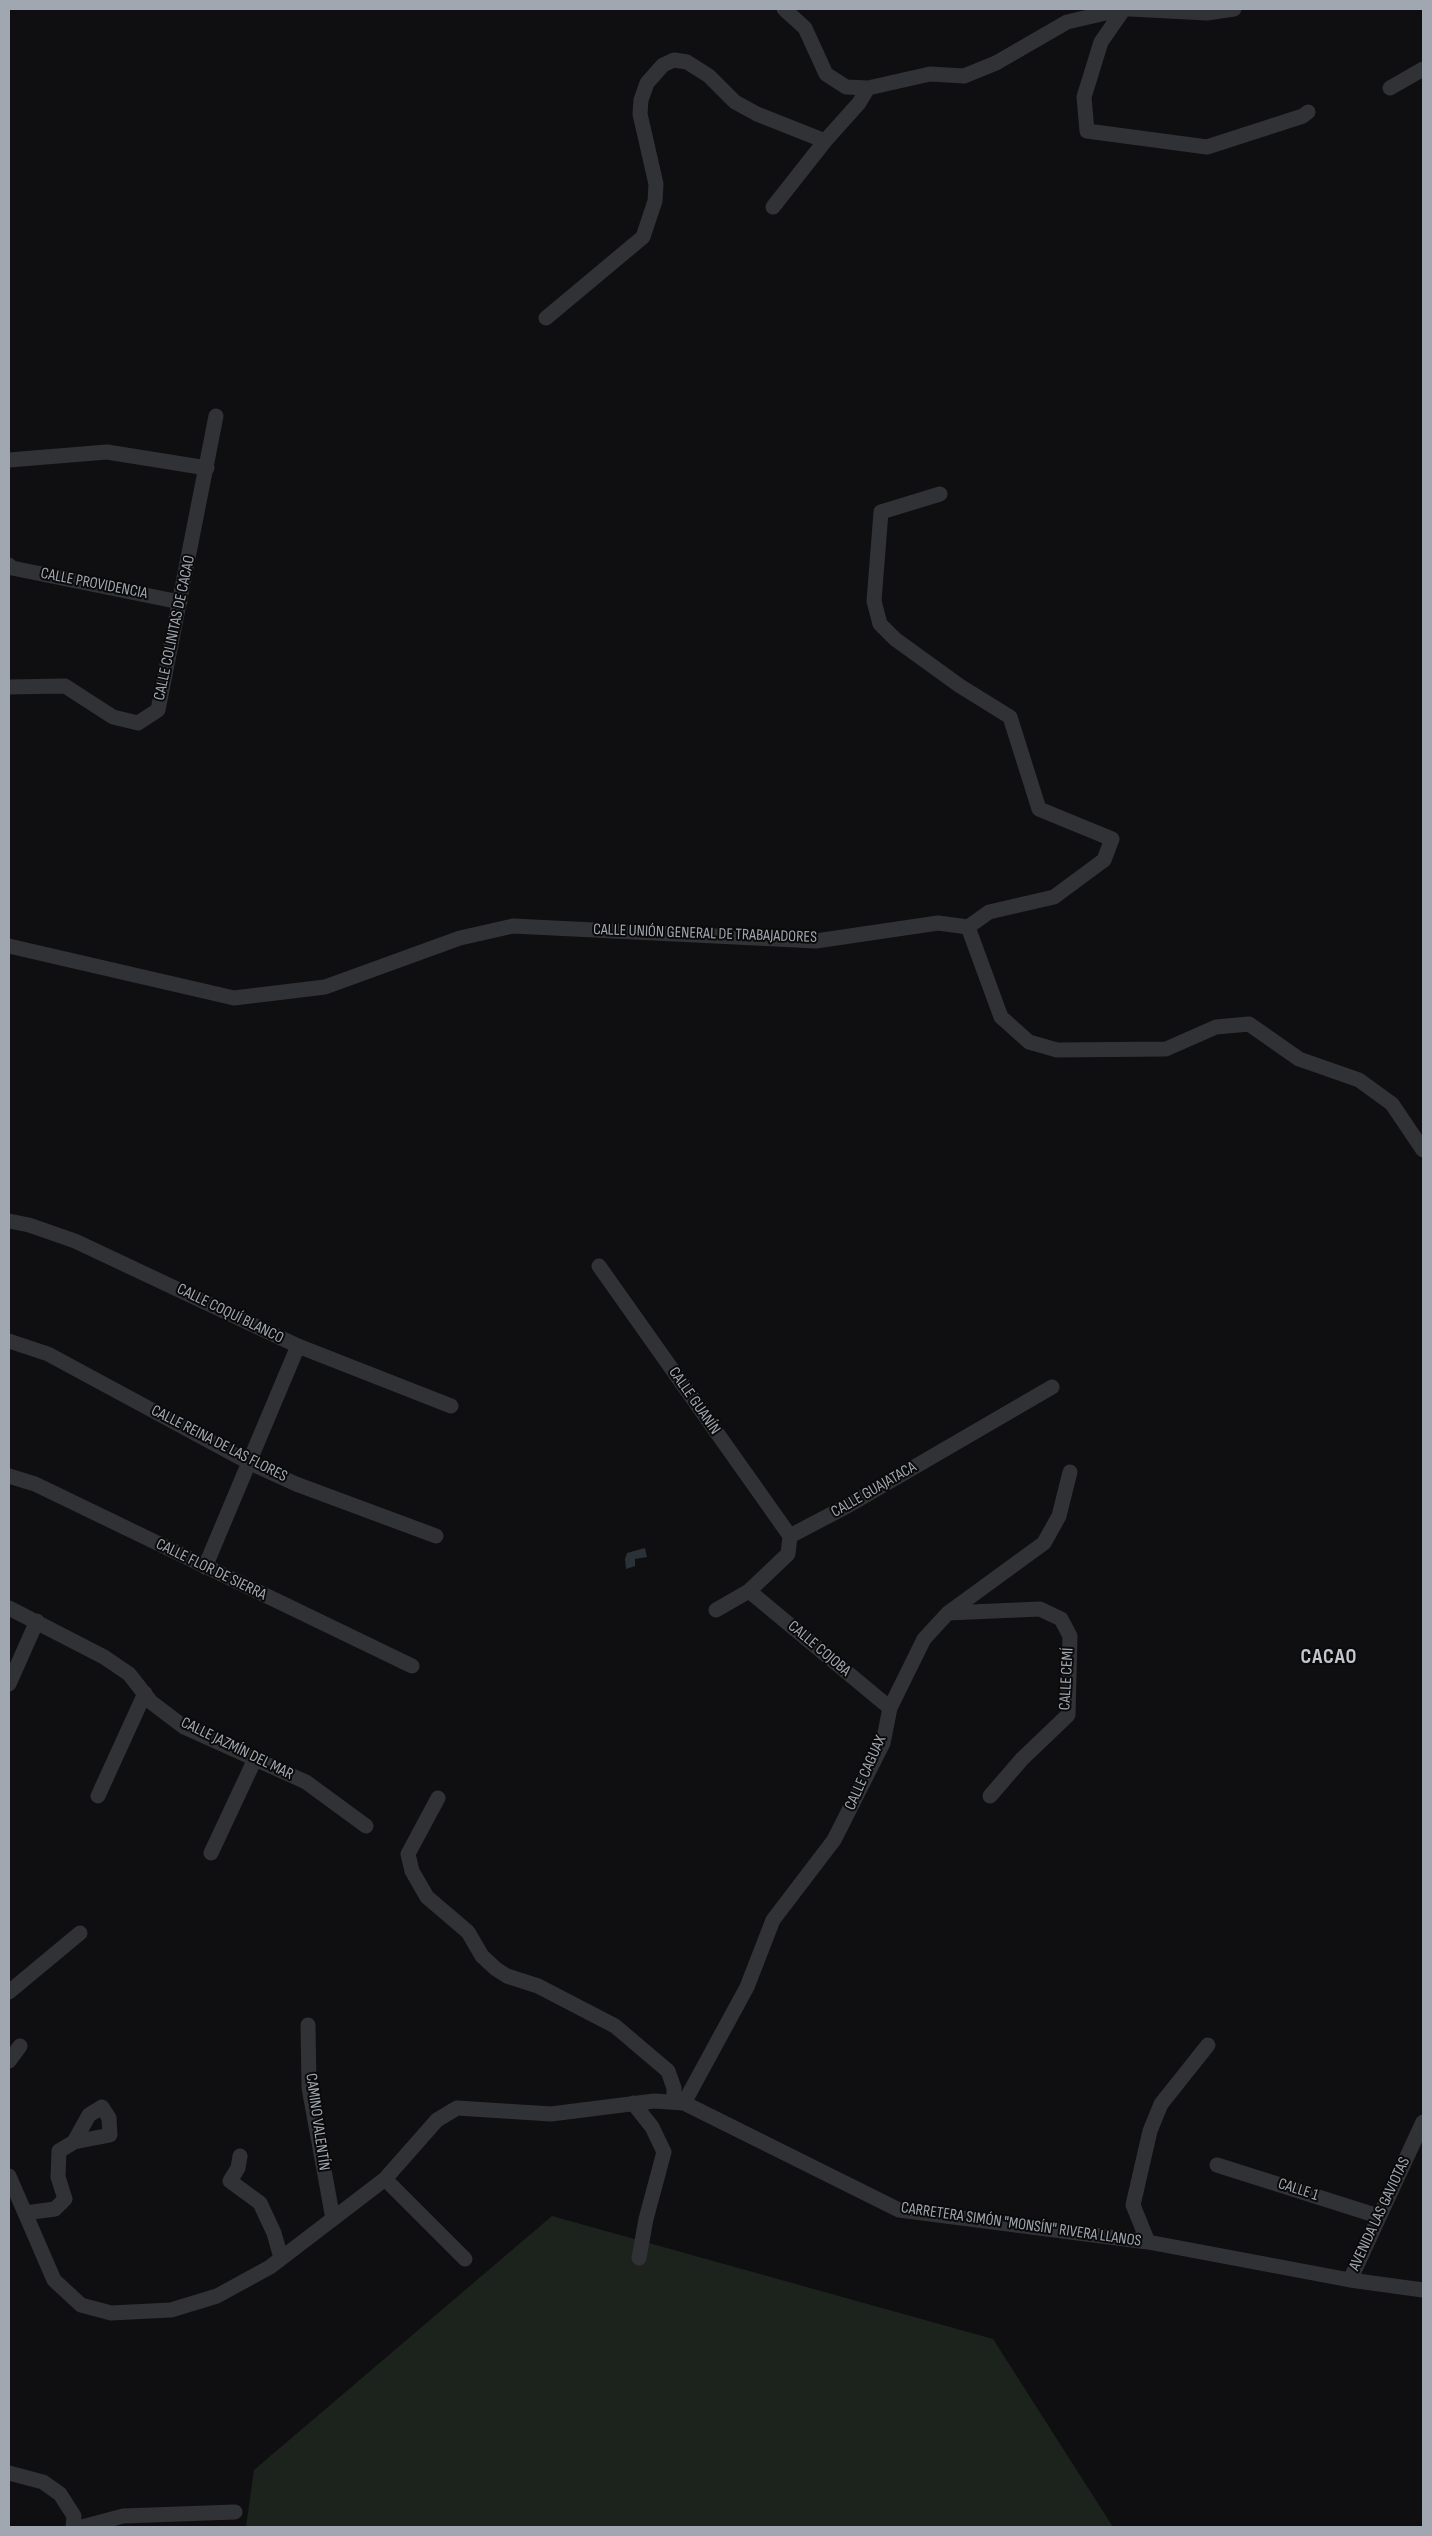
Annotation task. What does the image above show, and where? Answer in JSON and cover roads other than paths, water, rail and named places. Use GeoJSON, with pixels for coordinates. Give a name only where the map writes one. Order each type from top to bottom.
{"type":"FeatureCollection","features":[{"type":"Feature","properties":{"kind":"street"},"geometry":{"type":"LineString","coordinates":[[784,9],[805,28],[826,74],[846,87],[868,88],[930,74],[964,76],[996,63],[1067,22],[1124,9]]}},
{"type":"Feature","properties":{"kind":"street"},"geometry":{"type":"LineString","coordinates":[[1124,9],[1101,42],[1084,97],[1087,131],[1207,147],[1303,116],[1308,112]]}},
{"type":"Feature","properties":{"kind":"street"},"geometry":{"type":"LineString","coordinates":[[1128,9],[1207,13],[1234,9]]}},
{"type":"Feature","properties":{"kind":"street"},"geometry":{"type":"LineString","coordinates":[[546,318],[643,237],[655,201],[656,184],[640,114],[641,100],[647,83],[662,65],[674,60],[687,62],[709,76],[736,102],[757,114],[825,141]]}},
{"type":"Feature","properties":{"kind":"street"},"geometry":{"type":"LineString","coordinates":[[1390,88],[1423,69]]}},
{"type":"Feature","properties":{"kind":"street"},"geometry":{"type":"LineString","coordinates":[[773,207],[825,141],[859,103],[868,88]]}},
{"type":"Feature","properties":{"kind":"street","name":"CALLE COLINITAS DE CACAO"},"geometry":{"type":"LineString","coordinates":[[9,687],[65,686],[113,717],[138,723],[158,710],[216,416]]}},
{"type":"Feature","properties":{"kind":"street"},"geometry":{"type":"LineString","coordinates":[[9,460],[107,452],[207,468]]}},
{"type":"Feature","properties":{"kind":"street"},"geometry":{"type":"LineString","coordinates":[[940,494],[881,512],[874,601],[880,624],[895,639],[960,686],[1010,717],[1039,810],[1112,839],[1104,860],[1054,897],[990,912],[968,927],[1001,1017],[1029,1042],[1057,1050],[1166,1049],[1216,1027],[1249,1024],[1298,1059],[1359,1080],[1392,1104],[1423,1150]]}},
{"type":"Feature","properties":{"kind":"street","name":"CALLE PROVIDENCIA"},"geometry":{"type":"LineString","coordinates":[[9,565],[12,568],[180,602]]}},
{"type":"Feature","properties":{"kind":"street","name":"CALLE UNIÓN GENERAL DE TRABAJADORES"},"geometry":{"type":"LineString","coordinates":[[9,946],[234,998],[325,987],[460,938],[513,926],[816,941],[938,923],[968,927]]}},
{"type":"Feature","properties":{"kind":"street","name":"CALLE COQUÍ BLANCO"},"geometry":{"type":"LineString","coordinates":[[9,1221],[29,1225],[75,1241],[152,1275],[206,1304],[298,1346],[451,1406]]}},
{"type":"Feature","properties":{"kind":"street","name":"CALLE GUANÍN"},"geometry":{"type":"LineString","coordinates":[[599,1266],[790,1536]]}},
{"type":"Feature","properties":{"kind":"street","name":"CALLE REINA DE LAS FLORES"},"geometry":{"type":"LineString","coordinates":[[9,1340],[48,1354],[248,1462],[296,1484],[436,1536]]}},
{"type":"Feature","properties":{"kind":"street"},"geometry":{"type":"LineString","coordinates":[[205,1567],[298,1346]]}},
{"type":"Feature","properties":{"kind":"street","name":"CALLE GUAJATACA"},"geometry":{"type":"LineString","coordinates":[[790,1536],[849,1505],[1052,1387]]}},
{"type":"Feature","properties":{"kind":"street","name":"CALLE CAGUAX"},"geometry":{"type":"LineString","coordinates":[[679,2102],[748,1987],[774,1920],[834,1840],[883,1743],[890,1708],[924,1639],[948,1613],[1044,1543],[1059,1516],[1070,1472]]}},
{"type":"Feature","properties":{"kind":"street","name":"CALLE FLOR DE SIERRA"},"geometry":{"type":"LineString","coordinates":[[9,1476],[35,1484],[412,1666]]}},
{"type":"Feature","properties":{"kind":"street"},"geometry":{"type":"LineString","coordinates":[[716,1610],[749,1591],[788,1554],[790,1536]]}},
{"type":"Feature","properties":{"kind":"street","name":"CALLE COJOBA"},"geometry":{"type":"LineString","coordinates":[[749,1591],[890,1708]]}},
{"type":"Feature","properties":{"kind":"street","name":"CALLE JAZMÍN DEL MAR"},"geometry":{"type":"LineString","coordinates":[[9,1608],[104,1657],[129,1674],[151,1702],[184,1727],[306,1782],[366,1826]]}},
{"type":"Feature","properties":{"kind":"street","name":"CALLE CEMÍ"},"geometry":{"type":"LineString","coordinates":[[948,1613],[1040,1609],[1061,1619],[1070,1636],[1068,1715],[1022,1759],[990,1796]]}},
{"type":"Feature","properties":{"kind":"street"},"geometry":{"type":"LineString","coordinates":[[9,1684],[37,1621]]}},
{"type":"Feature","properties":{"kind":"street"},"geometry":{"type":"LineString","coordinates":[[98,1796],[145,1693]]}},
{"type":"Feature","properties":{"kind":"street"},"geometry":{"type":"LineString","coordinates":[[212,1853],[255,1759]]}},
{"type":"Feature","properties":{"kind":"street"},"geometry":{"type":"LineString","coordinates":[[438,1798],[408,1854],[412,1871],[427,1897],[468,1932],[482,1956],[496,1969],[507,1976],[538,1986],[615,2026],[668,2071],[679,2102]]}},
{"type":"Feature","properties":{"kind":"street"},"geometry":{"type":"LineString","coordinates":[[10,1988],[80,1934]]}},
{"type":"Feature","properties":{"kind":"street","name":"CAMINO VALENTÍN"},"geometry":{"type":"LineString","coordinates":[[308,2025],[309,2088],[333,2219]]}},
{"type":"Feature","properties":{"kind":"street"},"geometry":{"type":"LineString","coordinates":[[1148,2242],[1133,2205],[1150,2131],[1161,2104],[1208,2045]]}},
{"type":"Feature","properties":{"kind":"street"},"geometry":{"type":"LineString","coordinates":[[9,2060],[20,2046]]}},
{"type":"Feature","properties":{"kind":"street"},"geometry":{"type":"LineString","coordinates":[[633,2102],[652,2127],[664,2152],[646,2219],[639,2258]]}},
{"type":"Feature","properties":{"kind":"street","name":"CARRETERA SIMÓN \"MONSÍN\" RIVERA LLANOS"},"geometry":{"type":"LineString","coordinates":[[9,2176],[54,2280],[81,2305],[111,2313],[171,2310],[217,2296],[281,2258],[385,2180],[437,2120],[457,2108],[550,2114],[633,2102],[679,2102],[899,2210],[1148,2242],[1350,2280],[1423,2290]]}},
{"type":"Feature","properties":{"kind":"street","name":"AVENIDA LAS GAVIOTAS"},"geometry":{"type":"LineString","coordinates":[[1350,2280],[1423,2122]]}},
{"type":"Feature","properties":{"kind":"street"},"geometry":{"type":"LineString","coordinates":[[25,2213],[55,2209],[65,2199],[58,2177],[59,2151],[74,2142]]}},
{"type":"Feature","properties":{"kind":"street"},"geometry":{"type":"LineString","coordinates":[[240,2156],[238,2168],[230,2181],[260,2203],[274,2233],[281,2258]]}},
{"type":"Feature","properties":{"kind":"street","name":"CALLE 1"},"geometry":{"type":"LineString","coordinates":[[1217,2164],[1378,2216]]}},
{"type":"Feature","properties":{"kind":"street"},"geometry":{"type":"LineString","coordinates":[[385,2180],[465,2258]]}},
{"type":"Feature","properties":{"kind":"street"},"geometry":{"type":"LineString","coordinates":[[9,2474],[43,2482],[60,2494],[74,2516],[73,2527]]}},
{"type":"Feature","properties":{"kind":"street"},"geometry":{"type":"LineString","coordinates":[[82,2527],[123,2516],[235,2512]]}},
{"type":"Feature","properties":{"kind":"district","name":"CACAO"},"geometry":{"type":"Point","coordinates":[1329,1658]}}]}
